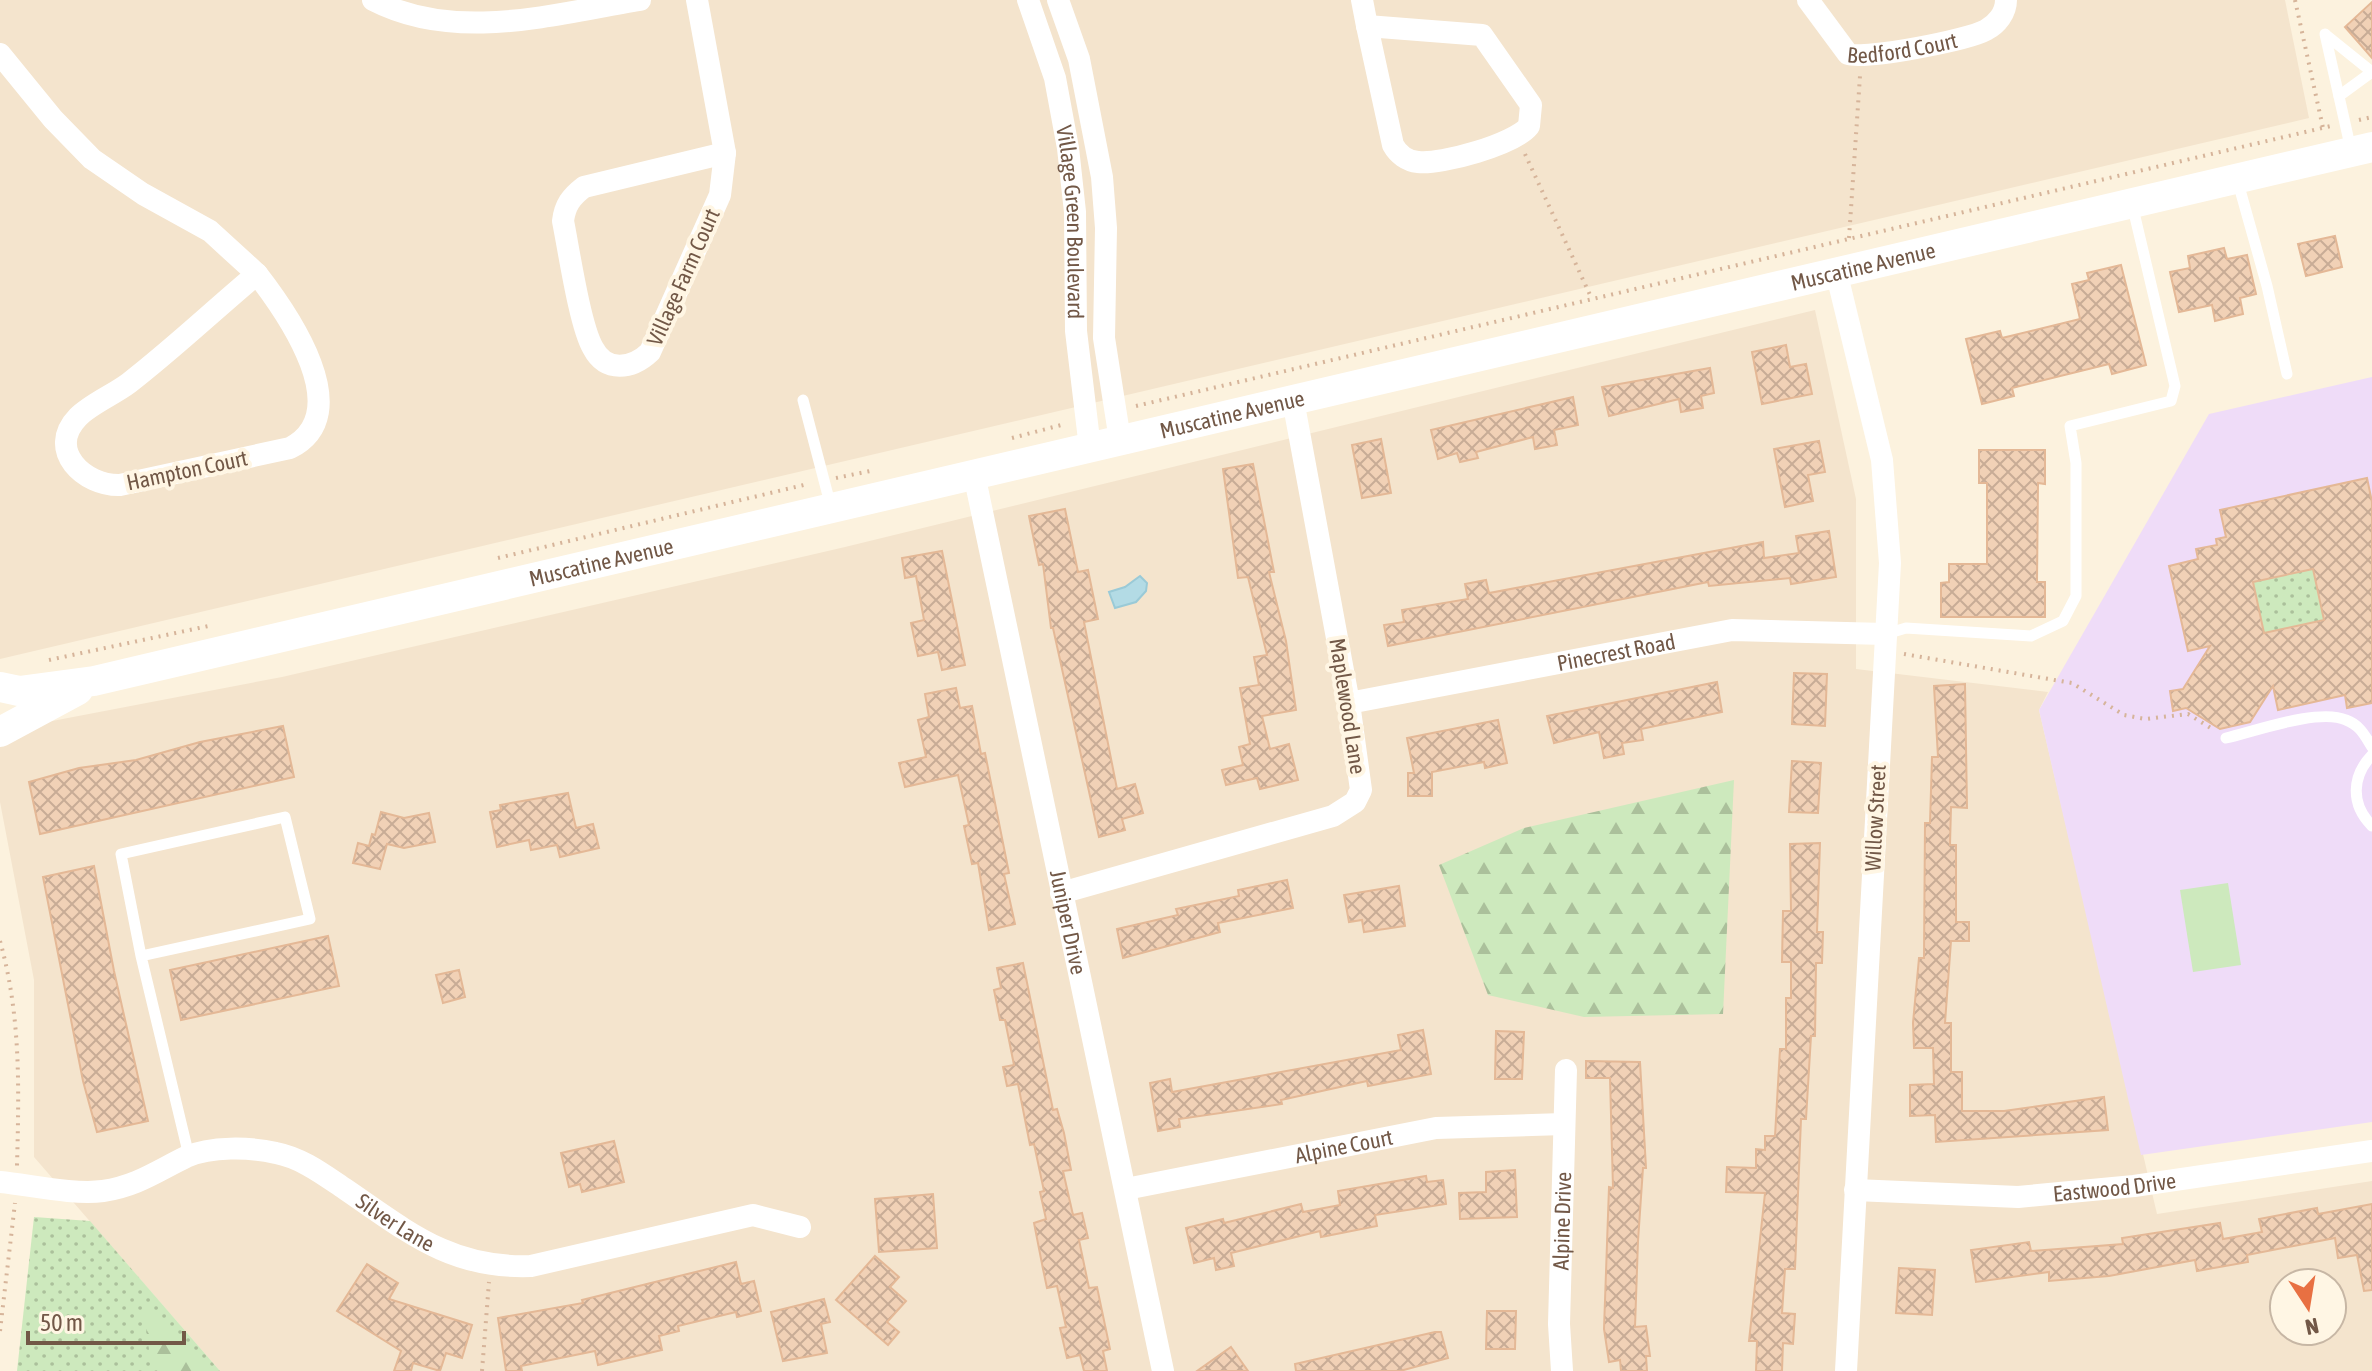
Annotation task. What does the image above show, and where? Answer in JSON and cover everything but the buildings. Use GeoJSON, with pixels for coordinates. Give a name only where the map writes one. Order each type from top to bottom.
{"type":"FeatureCollection","features":[{"type":"Feature","properties":{"kind":"main road","name":"Muscatine Avenue"},"geometry":{"type":"LineString","coordinates":[[0,687],[19,691],[94,681],[828,494],[974,474],[1117,426],[1293,400],[2362,150]]}},
{"type":"Feature","properties":{"kind":"main road","name":"Muscatine Avenue"},"geometry":{"type":"LineString","coordinates":[[0,732],[94,681]]}},
{"type":"Feature","properties":{"kind":"street"},"geometry":{"type":"LineString","coordinates":[[373,0],[410,15],[460,23],[577,5],[640,0]]}},
{"type":"Feature","properties":{"kind":"street","name":"Village Farm Court"},"geometry":{"type":"LineString","coordinates":[[697,0],[725,153],[720,195],[650,352],[629,366],[608,364],[591,346],[563,221],[572,195],[584,187],[725,153]]}},
{"type":"Feature","properties":{"kind":"street","name":"Village Green Boulevard"},"geometry":{"type":"LineString","coordinates":[[1028,0],[1055,78],[1068,148],[1075,212],[1076,331],[1088,434]]}},
{"type":"Feature","properties":{"kind":"street","name":"Village Green Boulevard"},"geometry":{"type":"LineString","coordinates":[[1058,0],[1079,59],[1102,177],[1106,228],[1104,338],[1117,426]]}},
{"type":"Feature","properties":{"kind":"street"},"geometry":{"type":"LineString","coordinates":[[1362,0],[1367,26],[1393,145],[1403,157],[1417,162],[1490,147],[1515,139],[1529,126],[1531,105],[1482,35],[1367,26]]}},
{"type":"Feature","properties":{"kind":"street","name":"Bedford Court"},"geometry":{"type":"LineString","coordinates":[[1808,0],[1848,54],[1874,56],[1985,31],[2003,15],[2006,0]]}},
{"type":"Feature","properties":{"kind":"street","name":"Hampton Court"},"geometry":{"type":"LineString","coordinates":[[0,54],[53,119],[92,159],[117,178],[210,231],[257,274],[279,302],[304,351],[320,398],[320,414],[314,429],[303,441],[290,448],[120,485],[104,485],[78,472],[70,459],[67,444],[70,429],[78,416],[129,383],[257,274]]}},
{"type":"Feature","properties":{"kind":"street","name":"Willow Street"},"geometry":{"type":"LineString","coordinates":[[1836,271],[1882,460],[1888,499],[1890,563],[1846,1371]]}},
{"type":"Feature","properties":{"kind":"street","name":"Maplewood Lane"},"geometry":{"type":"LineString","coordinates":[[1061,893],[1318,821],[1346,810],[1355,802],[1362,779],[1293,400]]}},
{"type":"Feature","properties":{"kind":"street","name":"Juniper Drive"},"geometry":{"type":"LineString","coordinates":[[974,474],[1163,1371]]}},
{"type":"Feature","properties":{"kind":"street","name":"Pinecrest Road"},"geometry":{"type":"LineString","coordinates":[[1349,703],[1732,630],[1885,634]]}},
{"type":"Feature","properties":{"kind":"street","name":"Alpine Drive"},"geometry":{"type":"LineString","coordinates":[[1562,1371],[1559,1324],[1566,1070]]}},
{"type":"Feature","properties":{"kind":"street","name":"Alpine Court"},"geometry":{"type":"LineString","coordinates":[[1126,1189],[1422,1130],[1564,1124]]}},
{"type":"Feature","properties":{"kind":"street","name":"Silver Lane"},"geometry":{"type":"LineString","coordinates":[[8,1183],[101,1191],[150,1179],[189,1156],[240,1148],[278,1153],[316,1169],[423,1243],[459,1259],[490,1266],[531,1266],[753,1215],[800,1227]]}},
{"type":"Feature","properties":{"kind":"street","name":"Eastwood Drive"},"geometry":{"type":"LineString","coordinates":[[1855,1190],[2018,1197],[2134,1186],[2372,1151]]}},
{"type":"Feature","properties":{"kind":"lane"},"geometry":{"type":"LineString","coordinates":[[2339,96],[2372,72],[2325,34],[2345,123],[2362,150]]}},
{"type":"Feature","properties":{"kind":"lane"},"geometry":{"type":"LineString","coordinates":[[2236,179],[2267,286],[2287,374]]}},
{"type":"Feature","properties":{"kind":"lane"},"geometry":{"type":"LineString","coordinates":[[1885,634],[1906,628],[2031,636],[2063,621],[2076,596],[2076,463],[2070,426],[2171,401],[2175,386],[2132,203]]}},
{"type":"Feature","properties":{"kind":"lane"},"geometry":{"type":"LineString","coordinates":[[803,400],[828,494]]}},
{"type":"Feature","properties":{"kind":"lane"},"geometry":{"type":"LineString","coordinates":[[2226,738],[2322,716],[2346,719],[2362,730],[2372,747]]}},
{"type":"Feature","properties":{"kind":"lane"},"geometry":{"type":"LineString","coordinates":[[2372,755],[2359,769],[2355,785],[2363,817],[2372,826]]}},
{"type":"Feature","properties":{"kind":"lane"},"geometry":{"type":"LineString","coordinates":[[141,956],[310,919],[285,817],[121,854],[141,956],[189,1156]]}},
{"type":"Feature","properties":{"kind":"path"},"geometry":{"type":"LineString","coordinates":[[2295,0],[2323,128]]}},
{"type":"Feature","properties":{"kind":"path"},"geometry":{"type":"LineString","coordinates":[[1849,238],[1861,64]]}},
{"type":"Feature","properties":{"kind":"path"},"geometry":{"type":"LineString","coordinates":[[1117,426],[1591,297],[2372,117]]}},
{"type":"Feature","properties":{"kind":"path"},"geometry":{"type":"LineString","coordinates":[[1521,146],[1591,297]]}},
{"type":"Feature","properties":{"kind":"path"},"geometry":{"type":"LineString","coordinates":[[999,441],[1088,434]]}},
{"type":"Feature","properties":{"kind":"path"},"geometry":{"type":"LineString","coordinates":[[489,560],[828,494],[882,468]]}},
{"type":"Feature","properties":{"kind":"path"},"geometry":{"type":"LineString","coordinates":[[38,662],[219,624]]}},
{"type":"Feature","properties":{"kind":"path"},"geometry":{"type":"LineString","coordinates":[[1904,654],[2072,683],[2124,715],[2145,719],[2188,714],[2226,738]]}},
{"type":"Feature","properties":{"kind":"path"},"geometry":{"type":"LineString","coordinates":[[0,941],[14,991],[19,1105],[8,1183],[0,1331]]}},
{"type":"Feature","properties":{"kind":"path"},"geometry":{"type":"LineString","coordinates":[[482,1371],[490,1266]]}},
{"type":"Feature","properties":{"kind":"shaded area"},"geometry":{"type":"Polygon","coordinates":[[[0,0],[2285,0],[2309,118],[0,659],[0,0]]]}},
{"type":"Feature","properties":{"kind":"shaded area"},"geometry":{"type":"Polygon","coordinates":[[[1815,310],[1856,499],[1856,669],[2048,692],[2039,710],[2157,1214],[2372,1181],[2372,1371],[220,1371],[34,1157],[34,980],[0,802],[0,731],[282,677],[845,547],[1815,310]]]}},
{"type":"Feature","properties":{"kind":"shaded area"},"geometry":{"type":"Polygon","coordinates":[[[2372,377],[2372,1122],[2141,1155],[2039,710],[2209,414],[2372,377]]]}},
{"type":"Feature","properties":{"kind":"green space"},"geometry":{"type":"Polygon","coordinates":[[[2315,569],[2326,619],[2264,633],[2258,607],[2238,585],[2315,569]]]}},
{"type":"Feature","properties":{"kind":"green space"},"geometry":{"type":"Polygon","coordinates":[[[1734,780],[1723,1014],[1584,1017],[1488,995],[1439,865],[1524,828],[1734,780]]]}},
{"type":"Feature","properties":{"kind":"green space"},"geometry":{"type":"Polygon","coordinates":[[[2228,883],[2241,965],[2193,972],[2180,890],[2228,883]]]}},
{"type":"Feature","properties":{"kind":"green space"},"geometry":{"type":"Polygon","coordinates":[[[34,1217],[90,1221],[220,1371],[17,1371],[34,1217]]]}},
{"type":"Feature","properties":{"kind":"green space"},"geometry":{"type":"Polygon","coordinates":[[[143,1305],[211,1371],[158,1371],[151,1364],[143,1305]]]}},
{"type":"Feature","properties":{"kind":"water"},"geometry":{"type":"Polygon","coordinates":[[[1140,576],[1147,583],[1146,591],[1136,602],[1115,608],[1109,592],[1125,587],[1140,576]]]}}]}
